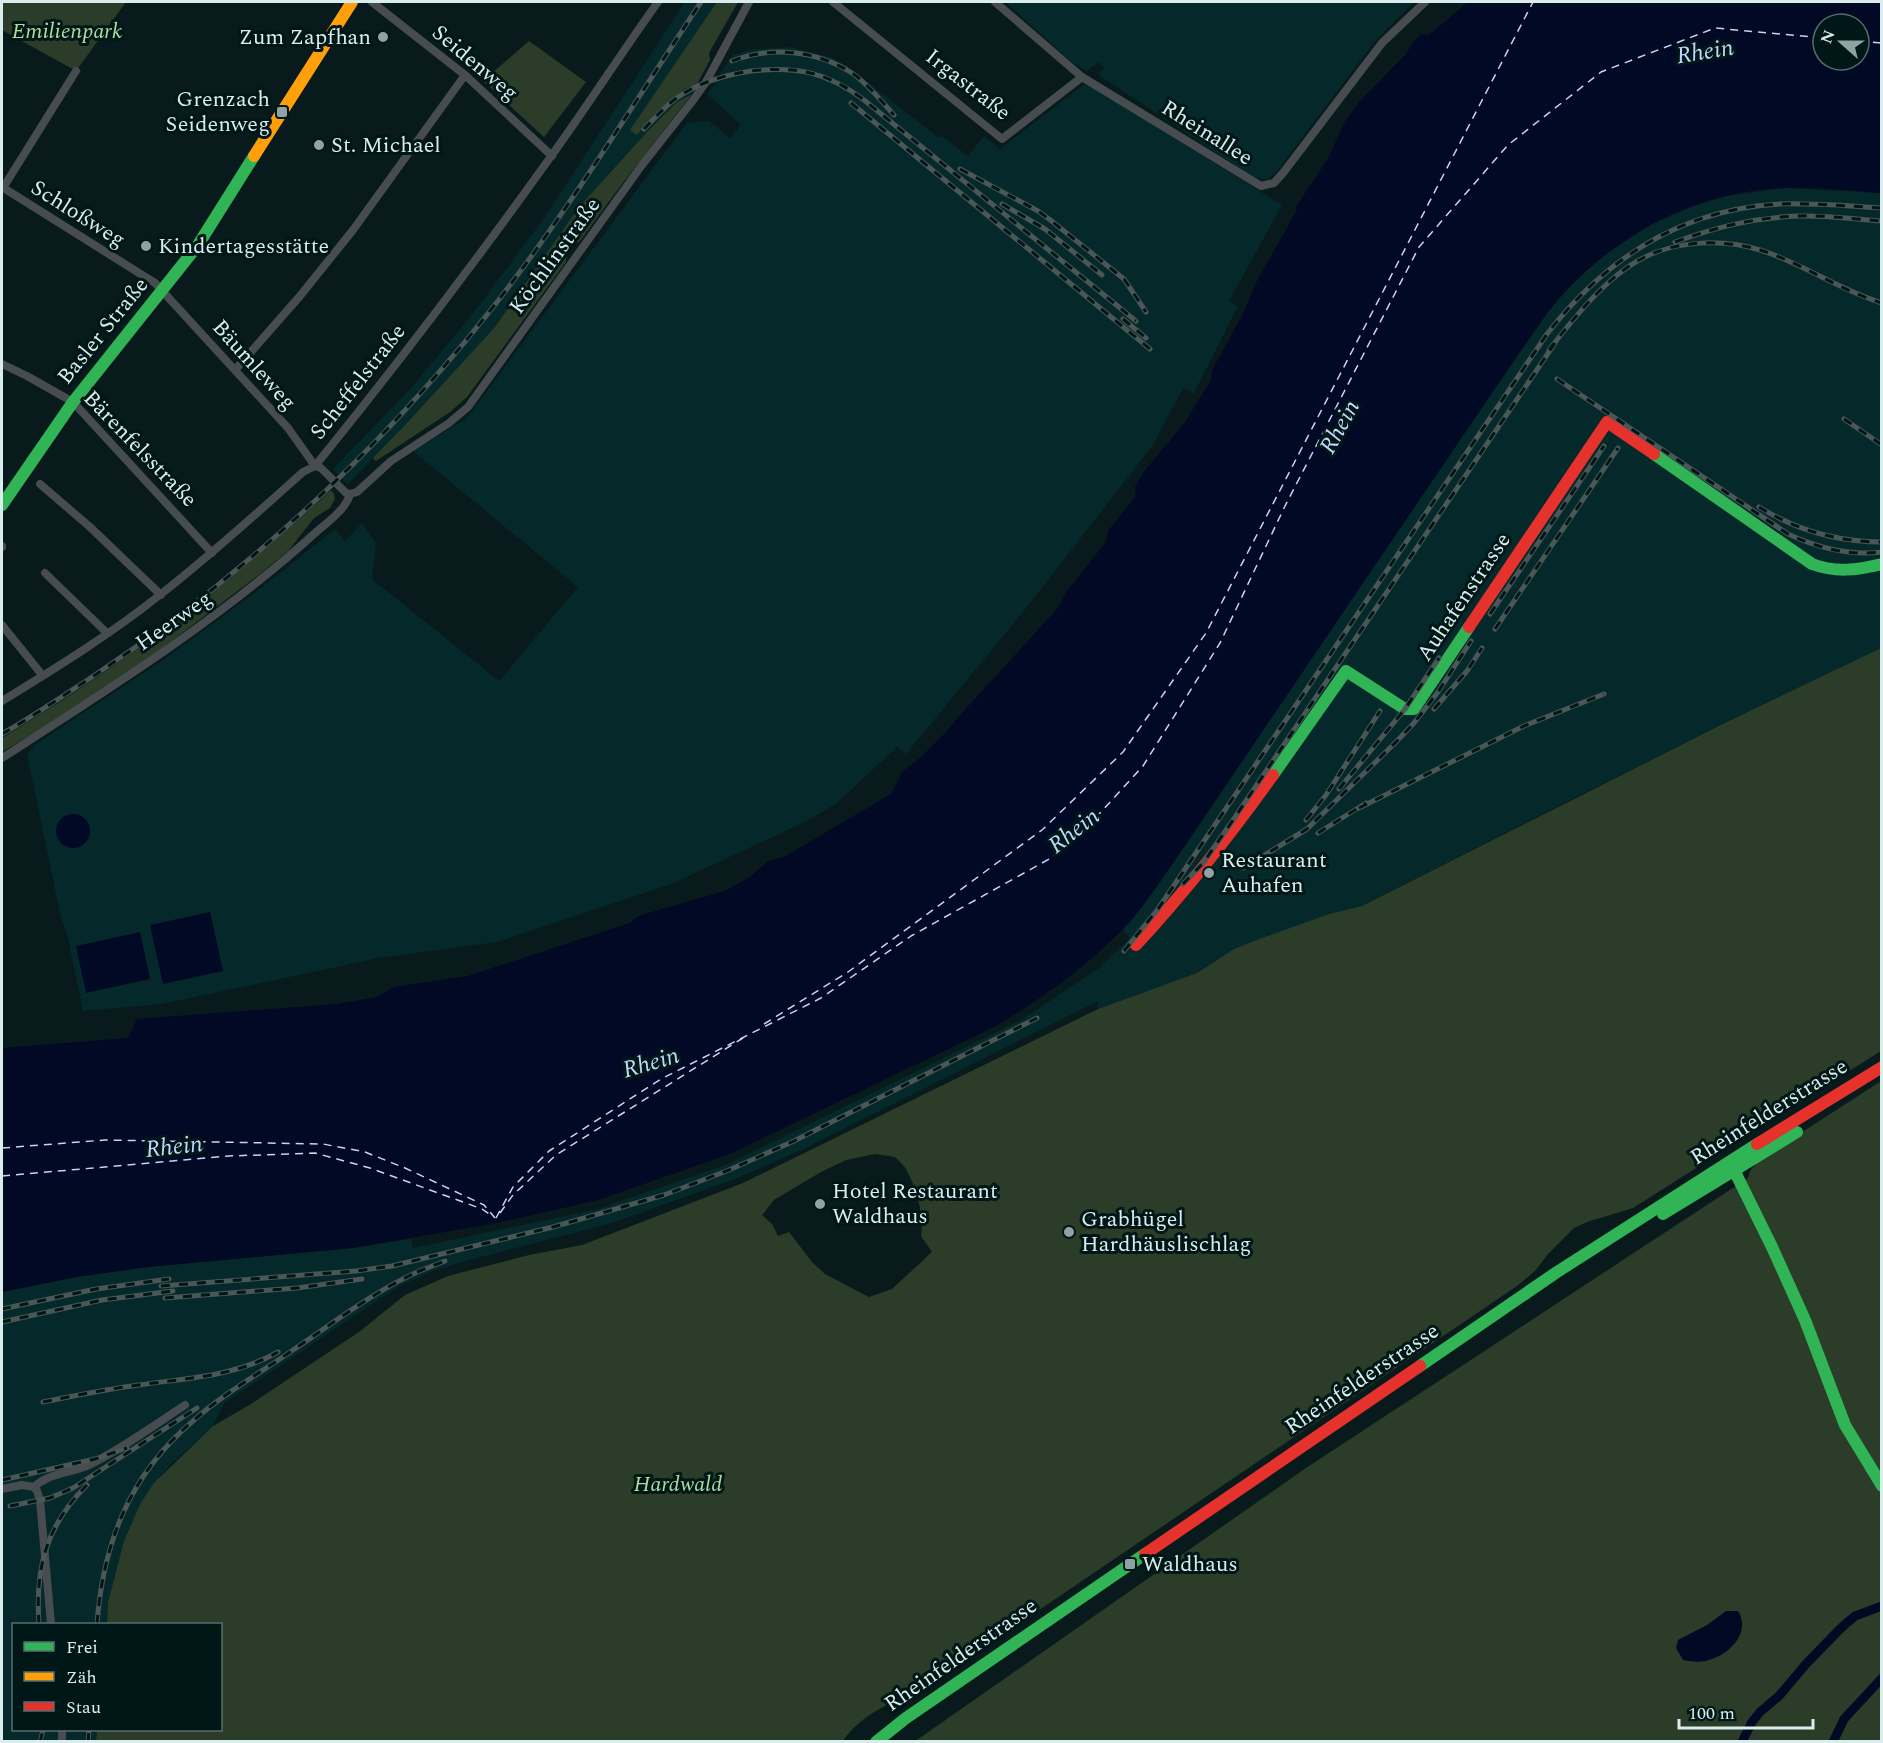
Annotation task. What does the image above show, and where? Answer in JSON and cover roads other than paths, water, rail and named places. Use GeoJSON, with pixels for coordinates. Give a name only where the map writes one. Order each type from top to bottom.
{"type":"FeatureCollection","features":[{"type":"Feature","properties":{"kind":"main road","name":"Basler Straße"},"geometry":{"type":"LineString","coordinates":[[2,505],[73,402],[198,245],[352,2]]}},
{"type":"Feature","properties":{"kind":"main road","name":"Auhafenstrasse"},"geometry":{"type":"LineString","coordinates":[[1136,945],[1175,903],[1228,838],[1346,671],[1404,709],[1414,709],[1607,422],[1812,564],[1825,570],[1839,572],[1881,564]]}},
{"type":"Feature","properties":{"kind":"main road","name":"Rheinfelderstrasse"},"geometry":{"type":"LineString","coordinates":[[887,1742],[991,1667],[1580,1264],[1881,1067]]}},
{"type":"Feature","properties":{"kind":"main road","name":"Rheinfelderstrasse"},"geometry":{"type":"LineString","coordinates":[[876,1742],[906,1718],[1045,1622],[1557,1272],[1881,1077]]}},
{"type":"Feature","properties":{"kind":"main road"},"geometry":{"type":"LineString","coordinates":[[1729,1168],[1743,1187],[1805,1320],[1845,1425],[1881,1486]]}},
{"type":"Feature","properties":{"kind":"street","name":"Seidenweg"},"geometry":{"type":"LineString","coordinates":[[372,2],[465,75],[552,156]]}},
{"type":"Feature","properties":{"kind":"street","name":"Scheffelstraße"},"geometry":{"type":"LineString","coordinates":[[2,701],[108,633],[161,595],[303,472],[315,466],[413,344],[552,156],[658,2]]}},
{"type":"Feature","properties":{"kind":"street","name":"Köchlinstraße"},"geometry":{"type":"LineString","coordinates":[[348,493],[357,492],[392,461],[449,423],[468,407],[642,165],[706,82],[749,2]]}},
{"type":"Feature","properties":{"kind":"street","name":"Irgastraße"},"geometry":{"type":"LineString","coordinates":[[833,2],[1002,138],[1082,77]]}},
{"type":"Feature","properties":{"kind":"street","name":"Rheinallee"},"geometry":{"type":"LineString","coordinates":[[995,2],[1082,77],[1261,186],[1268,185],[1283,173],[1382,43],[1425,2]]}},
{"type":"Feature","properties":{"kind":"street","name":"Schloßweg"},"geometry":{"type":"LineString","coordinates":[[76,71],[2,188],[155,283],[163,291]]}},
{"type":"Feature","properties":{"kind":"street"},"geometry":{"type":"LineString","coordinates":[[235,370],[300,296],[353,230],[465,75]]}},
{"type":"Feature","properties":{"kind":"street","name":"Bäumleweg"},"geometry":{"type":"LineString","coordinates":[[163,291],[288,428],[315,466]]}},
{"type":"Feature","properties":{"kind":"street","name":"Bärenfelsstraße"},"geometry":{"type":"LineString","coordinates":[[2,364],[73,402],[212,553]]}},
{"type":"Feature","properties":{"kind":"street"},"geometry":{"type":"LineString","coordinates":[[315,466],[321,468],[348,493]]}},
{"type":"Feature","properties":{"kind":"street"},"geometry":{"type":"LineString","coordinates":[[40,484],[90,527],[161,595]]}},
{"type":"Feature","properties":{"kind":"street","name":"Heerweg"},"geometry":{"type":"LineString","coordinates":[[2,758],[112,686],[234,599],[297,549],[329,520],[348,502],[348,493]]}},
{"type":"Feature","properties":{"kind":"street"},"geometry":{"type":"LineString","coordinates":[[45,573],[108,633]]}},
{"type":"Feature","properties":{"kind":"street"},"geometry":{"type":"LineString","coordinates":[[2,625],[43,676]]}},
{"type":"Feature","properties":{"kind":"street"},"geometry":{"type":"LineString","coordinates":[[34,1487],[40,1480],[86,1466],[107,1455],[185,1405]]}},
{"type":"Feature","properties":{"kind":"street"},"geometry":{"type":"LineString","coordinates":[[2,1489],[22,1485],[34,1487],[38,1491],[51,1623]]}},
{"type":"Feature","properties":{"kind":"water","name":"Rhein"},"geometry":{"type":"Polygon","coordinates":[[[1468,2],[1881,2],[1881,193],[1785,188],[1749,191],[1714,199],[1681,210],[1649,226],[1620,244],[1592,266],[1543,318],[1137,913],[1097,953],[1064,980],[992,1028],[730,1154],[598,1200],[497,1223],[353,1248],[148,1267],[76,1277],[2,1292],[2,1048],[128,1038],[137,1019],[337,1004],[377,997],[394,987],[468,976],[630,923],[638,916],[725,891],[750,877],[767,862],[784,857],[891,794],[903,771],[946,732],[1057,609],[1068,590],[1106,542],[1108,531],[1136,496],[1135,487],[1145,470],[1184,424],[1211,380],[1212,370],[1242,316],[1258,279],[1297,210],[1295,208],[1328,159],[1344,123],[1360,101],[1407,53],[1421,34],[1429,35],[1468,2]]]}},
{"type":"Feature","properties":{"kind":"water"},"geometry":{"type":"Polygon","coordinates":[[[73,814],[85,819],[90,831],[85,843],[73,848],[61,843],[56,831],[61,819],[73,814]]]}},
{"type":"Feature","properties":{"kind":"water"},"geometry":{"type":"Polygon","coordinates":[[[210,912],[223,971],[163,984],[150,925],[210,912]]]}},
{"type":"Feature","properties":{"kind":"water"},"geometry":{"type":"Polygon","coordinates":[[[140,932],[150,979],[86,993],[76,946],[140,932]]]}},
{"type":"Feature","properties":{"kind":"water"},"geometry":{"type":"Polygon","coordinates":[[[1726,1611],[1738,1611],[1741,1619],[1740,1633],[1732,1646],[1726,1652],[1708,1660],[1697,1662],[1683,1660],[1676,1648],[1678,1640],[1707,1625],[1726,1611]]]}},
{"type":"Feature","properties":{"kind":"waterway"},"geometry":{"type":"LineString","coordinates":[[1742,1742],[1760,1712],[1779,1696],[1841,1628],[1855,1616],[1882,1606]]}},
{"type":"Feature","properties":{"kind":"waterway"},"geometry":{"type":"LineString","coordinates":[[1833,1742],[1844,1719],[1882,1678]]}},
{"type":"Feature","properties":{"kind":"railway"},"geometry":{"type":"LineString","coordinates":[[2,734],[145,641],[199,600],[302,513],[398,418],[486,316],[543,240],[701,2]]}},
{"type":"Feature","properties":{"kind":"railway"},"geometry":{"type":"LineString","coordinates":[[732,61],[762,53],[778,52],[824,59],[858,77],[894,115]]}},
{"type":"Feature","properties":{"kind":"railway"},"geometry":{"type":"LineString","coordinates":[[644,129],[678,97],[695,87],[722,77],[751,71],[783,69],[824,77],[864,100],[1136,321]]}},
{"type":"Feature","properties":{"kind":"railway"},"geometry":{"type":"LineString","coordinates":[[851,103],[1150,349]]}},
{"type":"Feature","properties":{"kind":"railway"},"geometry":{"type":"LineString","coordinates":[[960,169],[1049,219],[1124,279],[1146,312]]}},
{"type":"Feature","properties":{"kind":"railway"},"geometry":{"type":"LineString","coordinates":[[1002,204],[1045,229],[1102,275]]}},
{"type":"Feature","properties":{"kind":"railway"},"geometry":{"type":"LineString","coordinates":[[1124,951],[1158,909],[1547,334],[1595,282],[1649,242],[1679,227],[1711,216],[1744,208],[1780,204],[1882,208]]}},
{"type":"Feature","properties":{"kind":"railway"},"geometry":{"type":"LineString","coordinates":[[1675,242],[1735,224],[1781,217],[1819,216],[1882,221]]}},
{"type":"Feature","properties":{"kind":"railway"},"geometry":{"type":"LineString","coordinates":[[1549,350],[1580,312],[1616,276],[1656,252],[1685,245],[1716,243],[1760,250],[1882,303]]}},
{"type":"Feature","properties":{"kind":"railway"},"geometry":{"type":"LineString","coordinates":[[1123,319],[1146,338]]}},
{"type":"Feature","properties":{"kind":"railway"},"geometry":{"type":"LineString","coordinates":[[1183,884],[1203,863],[1231,823],[1555,343]]}},
{"type":"Feature","properties":{"kind":"railway"},"geometry":{"type":"LineString","coordinates":[[1557,379],[1788,534],[1834,550],[1857,553],[1882,552]]}},
{"type":"Feature","properties":{"kind":"railway"},"geometry":{"type":"LineString","coordinates":[[1844,419],[1882,445]]}},
{"type":"Feature","properties":{"kind":"railway"},"geometry":{"type":"LineString","coordinates":[[1490,614],[1604,446]]}},
{"type":"Feature","properties":{"kind":"railway"},"geometry":{"type":"LineString","coordinates":[[1495,629],[1618,448]]}},
{"type":"Feature","properties":{"kind":"railway"},"geometry":{"type":"LineString","coordinates":[[1759,507],[1788,522],[1818,533],[1849,540],[1882,542]]}},
{"type":"Feature","properties":{"kind":"railway"},"geometry":{"type":"LineString","coordinates":[[1255,861],[1307,829],[1396,742],[1438,692],[1471,641]]}},
{"type":"Feature","properties":{"kind":"railway"},"geometry":{"type":"LineString","coordinates":[[1434,709],[1467,671],[1482,648]]}},
{"type":"Feature","properties":{"kind":"railway"},"geometry":{"type":"LineString","coordinates":[[1339,789],[1405,709],[1439,658]]}},
{"type":"Feature","properties":{"kind":"railway"},"geometry":{"type":"LineString","coordinates":[[1359,808],[1524,726],[1604,694]]}},
{"type":"Feature","properties":{"kind":"railway"},"geometry":{"type":"LineString","coordinates":[[1306,820],[1326,795],[1380,711]]}},
{"type":"Feature","properties":{"kind":"railway"},"geometry":{"type":"LineString","coordinates":[[1318,833],[1366,803]]}},
{"type":"Feature","properties":{"kind":"railway"},"geometry":{"type":"LineString","coordinates":[[1243,868],[1263,856]]}},
{"type":"Feature","properties":{"kind":"railway"},"geometry":{"type":"LineString","coordinates":[[161,1286],[356,1271],[392,1266],[553,1227],[664,1195],[729,1170],[794,1141],[1037,1018]]}},
{"type":"Feature","properties":{"kind":"railway"},"geometry":{"type":"LineString","coordinates":[[417,1272],[445,1261]]}},
{"type":"Feature","properties":{"kind":"railway"},"geometry":{"type":"LineString","coordinates":[[97,1623],[106,1566],[123,1513],[152,1464],[171,1442],[205,1411],[242,1384],[373,1296],[424,1269]]}},
{"type":"Feature","properties":{"kind":"railway"},"geometry":{"type":"LineString","coordinates":[[2,1309],[96,1289],[169,1279]]}},
{"type":"Feature","properties":{"kind":"railway"},"geometry":{"type":"LineString","coordinates":[[165,1298],[297,1288],[362,1279]]}},
{"type":"Feature","properties":{"kind":"railway"},"geometry":{"type":"LineString","coordinates":[[2,1322],[102,1300],[173,1291]]}},
{"type":"Feature","properties":{"kind":"railway"},"geometry":{"type":"LineString","coordinates":[[43,1402],[114,1388],[227,1372],[278,1352]]}},
{"type":"Feature","properties":{"kind":"railway"},"geometry":{"type":"LineString","coordinates":[[10,1506],[50,1498],[73,1488],[197,1408]]}},
{"type":"Feature","properties":{"kind":"railway"},"geometry":{"type":"LineString","coordinates":[[2,1480],[95,1459],[127,1448]]}},
{"type":"Feature","properties":{"kind":"railway"},"geometry":{"type":"LineString","coordinates":[[39,1623],[39,1584],[46,1549],[62,1516],[87,1485]]}},
{"type":"Feature","properties":{"kind":"railway"},"geometry":{"type":"LineString","coordinates":[[40,1742],[43,1731]]}},
{"type":"Feature","properties":{"kind":"railway"},"geometry":{"type":"LineString","coordinates":[[88,1742],[89,1731]]}},
{"type":"Feature","properties":{"kind":"place","name":"Zum Zapfhan"},"geometry":{"type":"Point","coordinates":[383,37]}},
{"type":"Feature","properties":{"kind":"place","name":"Grenzach Seidenweg"},"geometry":{"type":"Point","coordinates":[282,112]}},
{"type":"Feature","properties":{"kind":"place","name":"St. Michael"},"geometry":{"type":"Point","coordinates":[319,145]}},
{"type":"Feature","properties":{"kind":"place","name":"Kindertagesstätte"},"geometry":{"type":"Point","coordinates":[146,246]}},
{"type":"Feature","properties":{"kind":"place","name":"Restaurant Auhafen"},"geometry":{"type":"Point","coordinates":[1209,873]}},
{"type":"Feature","properties":{"kind":"place","name":"Hotel Restaurant Waldhaus"},"geometry":{"type":"Point","coordinates":[820,1204]}},
{"type":"Feature","properties":{"kind":"place","name":"Grabhügel Hardhäuslischlag"},"geometry":{"type":"Point","coordinates":[1069,1232]}},
{"type":"Feature","properties":{"kind":"place","name":"Waldhaus"},"geometry":{"type":"Point","coordinates":[1130,1564]}},
{"type":"Feature","properties":{"kind":"park label","name":"Emilienpark"},"geometry":{"type":"Point","coordinates":[67,31]}},
{"type":"Feature","properties":{"kind":"park label","name":"Hardwald"},"geometry":{"type":"Point","coordinates":[678,1484]}}]}
